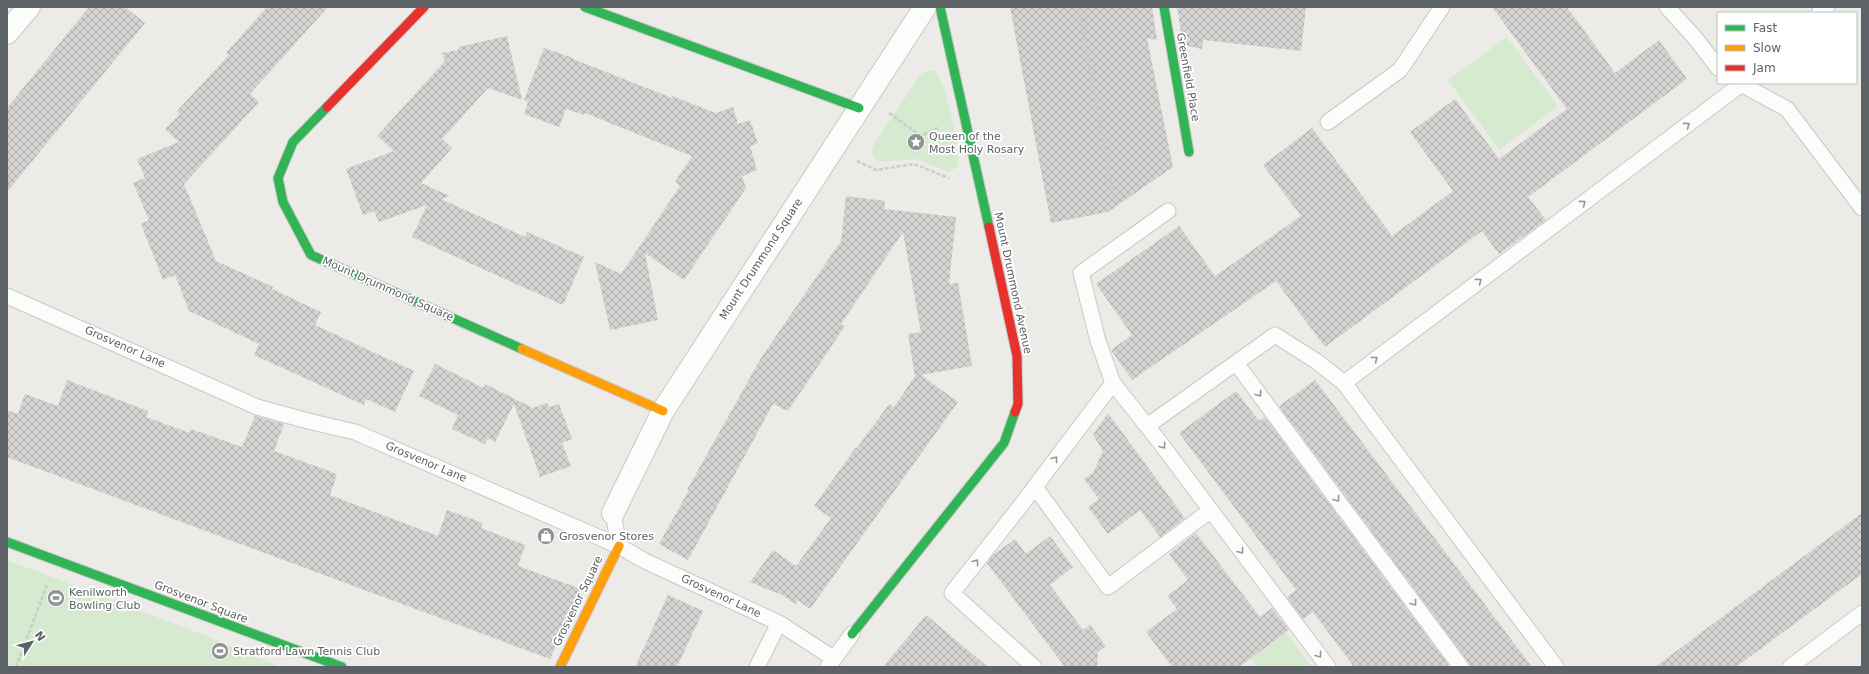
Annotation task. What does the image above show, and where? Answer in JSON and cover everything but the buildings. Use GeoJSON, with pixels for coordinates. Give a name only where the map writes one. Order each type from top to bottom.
{"type":"FeatureCollection","features":[{"type":"Feature","properties":{"kind":"street"},"geometry":{"type":"LineString","coordinates":[[7,33],[29,7]]}},
{"type":"Feature","properties":{"kind":"street","name":"Mount Drummond Square"},"geometry":{"type":"LineString","coordinates":[[424,7],[293,142],[278,178],[283,202],[311,255],[663,411]]}},
{"type":"Feature","properties":{"kind":"street"},"geometry":{"type":"LineString","coordinates":[[585,7],[859,108]]}},
{"type":"Feature","properties":{"kind":"street","name":"Mount Drummond Square"},"geometry":{"type":"LineString","coordinates":[[613,513],[663,411],[925,7]]}},
{"type":"Feature","properties":{"kind":"street","name":"Mount Drummond Avenue"},"geometry":{"type":"LineString","coordinates":[[852,634],[1004,443],[1018,404],[1017,356],[940,7]]}},
{"type":"Feature","properties":{"kind":"street","name":"Greenfield Place"},"geometry":{"type":"LineString","coordinates":[[1164,7],[1189,152]]}},
{"type":"Feature","properties":{"kind":"street","name":"Grosvenor Square"},"geometry":{"type":"LineString","coordinates":[[7,542],[342,667]]}},
{"type":"Feature","properties":{"kind":"street","name":"Grosvenor Square"},"geometry":{"type":"LineString","coordinates":[[560,667],[619,546]]}},
{"type":"Feature","properties":{"kind":"lane"},"geometry":{"type":"LineString","coordinates":[[1328,122],[1400,70],[1442,7]]}},
{"type":"Feature","properties":{"kind":"lane"},"geometry":{"type":"LineString","coordinates":[[1667,7],[1696,39],[1717,67]]}},
{"type":"Feature","properties":{"kind":"lane"},"geometry":{"type":"LineString","coordinates":[[1344,383],[1742,84],[1787,109],[1862,208]]}},
{"type":"Feature","properties":{"kind":"lane"},"geometry":{"type":"LineString","coordinates":[[1168,211],[1081,273],[1098,341],[1113,383],[1211,510],[1328,667]]}},
{"type":"Feature","properties":{"kind":"lane","name":"Grosvenor Lane"},"geometry":{"type":"LineString","coordinates":[[7,296],[257,407],[355,432],[619,546],[645,561],[779,623],[830,663],[852,634]]}},
{"type":"Feature","properties":{"kind":"lane"},"geometry":{"type":"LineString","coordinates":[[1147,426],[1275,335],[1316,361],[1344,383],[1556,667]]}},
{"type":"Feature","properties":{"kind":"lane"},"geometry":{"type":"LineString","coordinates":[[1236,363],[1461,667]]}},
{"type":"Feature","properties":{"kind":"lane"},"geometry":{"type":"LineString","coordinates":[[1034,667],[952,592],[1035,487],[1113,383]]}},
{"type":"Feature","properties":{"kind":"lane"},"geometry":{"type":"LineString","coordinates":[[1035,487],[1108,588],[1211,510]]}},
{"type":"Feature","properties":{"kind":"lane","name":"Mount Drummond Square"},"geometry":{"type":"LineString","coordinates":[[613,513],[619,546]]}},
{"type":"Feature","properties":{"kind":"lane"},"geometry":{"type":"LineString","coordinates":[[1790,667],[1862,613]]}},
{"type":"Feature","properties":{"kind":"lane"},"geometry":{"type":"LineString","coordinates":[[757,667],[779,623]]}},
{"type":"Feature","properties":{"kind":"path"},"geometry":{"type":"LineString","coordinates":[[1078,7],[1115,203]]}},
{"type":"Feature","properties":{"kind":"path"},"geometry":{"type":"LineString","coordinates":[[859,108],[887,112],[921,136],[941,126]]}},
{"type":"Feature","properties":{"kind":"path"},"geometry":{"type":"LineString","coordinates":[[833,149],[876,170],[914,164],[950,178],[978,177]]}},
{"type":"Feature","properties":{"kind":"path"},"geometry":{"type":"LineString","coordinates":[[16,667],[49,581]]}},
{"type":"Feature","properties":{"kind":"green space"},"geometry":{"type":"Polygon","coordinates":[[[1507,37],[1558,106],[1499,150],[1448,80],[1507,37]]]}},
{"type":"Feature","properties":{"kind":"green space"},"geometry":{"type":"Polygon","coordinates":[[[934,70],[940,79],[948,102],[954,129],[959,166],[949,172],[916,159],[878,162],[873,156],[871,150],[875,143],[919,77],[926,71],[934,70]]]}},
{"type":"Feature","properties":{"kind":"green space","name":"Kenilworth Bowling Club"},"geometry":{"type":"Polygon","coordinates":[[[7,560],[204,635],[281,667],[7,667],[7,560]]]}},
{"type":"Feature","properties":{"kind":"green space"},"geometry":{"type":"Polygon","coordinates":[[[1286,632],[1312,667],[1257,667],[1250,658],[1286,632]]]}},
{"type":"Feature","properties":{"kind":"traffic: fast"},"geometry":{"type":"LineString","coordinates":[[585,7],[859,108]]}},
{"type":"Feature","properties":{"kind":"traffic: fast"},"geometry":{"type":"LineString","coordinates":[[940,7],[989,227]]}},
{"type":"Feature","properties":{"kind":"traffic: fast"},"geometry":{"type":"LineString","coordinates":[[1164,7],[1189,152]]}},
{"type":"Feature","properties":{"kind":"traffic: fast"},"geometry":{"type":"LineString","coordinates":[[327,107],[293,142],[278,178],[283,202],[311,255],[522,349]]}},
{"type":"Feature","properties":{"kind":"traffic: fast"},"geometry":{"type":"LineString","coordinates":[[852,634],[1004,443],[1015,412]]}},
{"type":"Feature","properties":{"kind":"traffic: fast"},"geometry":{"type":"LineString","coordinates":[[7,542],[342,667]]}},
{"type":"Feature","properties":{"kind":"traffic: slow"},"geometry":{"type":"LineString","coordinates":[[522,349],[663,411]]}},
{"type":"Feature","properties":{"kind":"traffic: slow"},"geometry":{"type":"LineString","coordinates":[[560,667],[619,546]]}},
{"type":"Feature","properties":{"kind":"traffic: jam"},"geometry":{"type":"LineString","coordinates":[[327,107],[424,7]]}},
{"type":"Feature","properties":{"kind":"traffic: jam"},"geometry":{"type":"LineString","coordinates":[[989,227],[1017,356],[1018,404],[1015,412]]}},
{"type":"Feature","properties":{"kind":"place","name":"Queen of the Most Holy Rosary"},"geometry":{"type":"Point","coordinates":[916,142]}},
{"type":"Feature","properties":{"kind":"place","name":"Grosvenor Stores"},"geometry":{"type":"Point","coordinates":[546,536]}},
{"type":"Feature","properties":{"kind":"place","name":"Kenilworth Bowling Club"},"geometry":{"type":"Point","coordinates":[56,598]}},
{"type":"Feature","properties":{"kind":"place","name":"Stratford Lawn Tennis Club"},"geometry":{"type":"Point","coordinates":[220,651]}}]}
